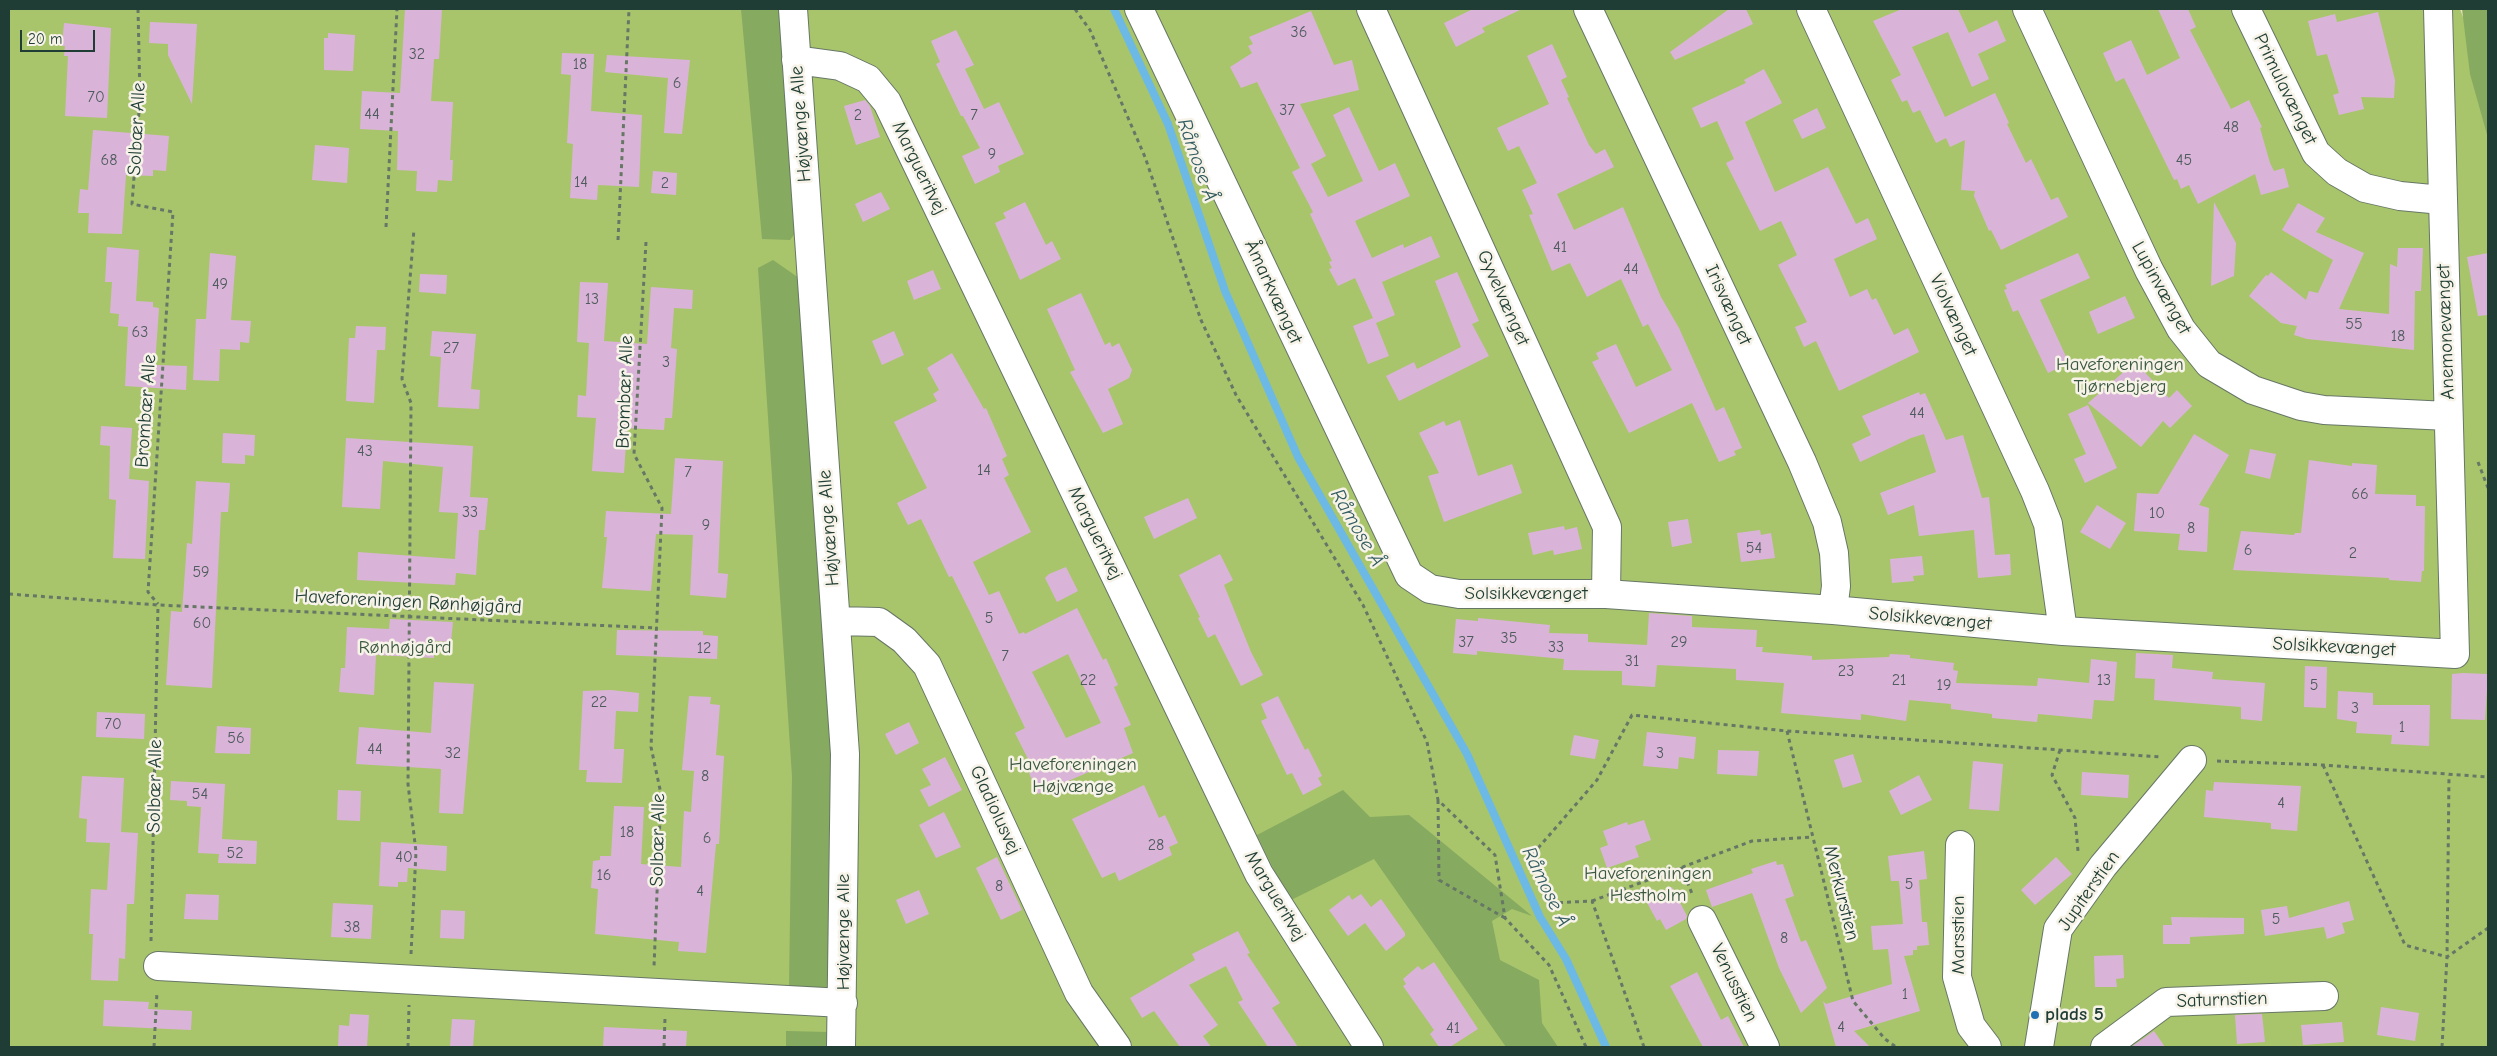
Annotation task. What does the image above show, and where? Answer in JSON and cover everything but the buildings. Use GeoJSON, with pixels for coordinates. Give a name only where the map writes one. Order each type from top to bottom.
{"type":"FeatureCollection","features":[{"type":"Feature","properties":{"kind":"street","name":"Højvænge Alle"},"geometry":{"type":"LineString","coordinates":[[793,9],[845,754],[842,1047]]}},
{"type":"Feature","properties":{"kind":"street","name":"Åmarkvænget"},"geometry":{"type":"LineString","coordinates":[[1139,9],[1409,575]]}},
{"type":"Feature","properties":{"kind":"street","name":"Gyvelvænget"},"geometry":{"type":"LineString","coordinates":[[1371,9],[1607,527],[1606,594]]}},
{"type":"Feature","properties":{"kind":"street","name":"Irisvænget"},"geometry":{"type":"LineString","coordinates":[[1588,9],[1798,453],[1827,522],[1834,553],[1836,586],[1833,610]]}},
{"type":"Feature","properties":{"kind":"street","name":"Violvænget"},"geometry":{"type":"LineString","coordinates":[[1811,9],[2035,491],[2048,524],[2063,631]]}},
{"type":"Feature","properties":{"kind":"street","name":"Lupinvænget"},"geometry":{"type":"LineString","coordinates":[[2026,9],[2149,270],[2181,330],[2209,364],[2253,390],[2300,406],[2324,410],[2448,416]]}},
{"type":"Feature","properties":{"kind":"street","name":"Primulavænget"},"geometry":{"type":"LineString","coordinates":[[2246,9],[2316,153],[2337,172],[2365,188],[2400,196],[2442,200]]}},
{"type":"Feature","properties":{"kind":"street","name":"Anemonevænget"},"geometry":{"type":"LineString","coordinates":[[2438,9],[2455,654]]}},
{"type":"Feature","properties":{"kind":"street","name":"Margueritvej"},"geometry":{"type":"LineString","coordinates":[[796,60],[840,66],[868,79],[887,102],[1259,874],[1369,1047]]}},
{"type":"Feature","properties":{"kind":"street","name":"Solsikkevænget"},"geometry":{"type":"LineString","coordinates":[[1409,575],[1430,589],[1459,594],[1606,594],[1833,610],[2063,631],[2455,654]]}},
{"type":"Feature","properties":{"kind":"street","name":"Gladiolusvej"},"geometry":{"type":"LineString","coordinates":[[836,621],[879,622],[904,640],[927,665],[1079,993],[1117,1047]]}},
{"type":"Feature","properties":{"kind":"street","name":"Jupiterstien"},"geometry":{"type":"LineString","coordinates":[[2039,1047],[2058,929],[2103,866],[2192,760]]}},
{"type":"Feature","properties":{"kind":"street","name":"Marsstien"},"geometry":{"type":"LineString","coordinates":[[1960,845],[1957,977],[1971,1026],[1987,1047]]}},
{"type":"Feature","properties":{"kind":"street","name":"Venusstien"},"geometry":{"type":"LineString","coordinates":[[1702,920],[1765,1047]]}},
{"type":"Feature","properties":{"kind":"street"},"geometry":{"type":"LineString","coordinates":[[158,966],[843,1003]]}},
{"type":"Feature","properties":{"kind":"street","name":"Saturnstien"},"geometry":{"type":"LineString","coordinates":[[2104,1047],[2166,1002],[2324,996]]}},
{"type":"Feature","properties":{"kind":"path","name":"Solbær Alle"},"geometry":{"type":"LineString","coordinates":[[138,9],[140,98],[132,204],[173,212],[172,216]]}},
{"type":"Feature","properties":{"kind":"path"},"geometry":{"type":"LineString","coordinates":[[386,227],[397,9]]}},
{"type":"Feature","properties":{"kind":"path"},"geometry":{"type":"LineString","coordinates":[[618,240],[629,9]]}},
{"type":"Feature","properties":{"kind":"path"},"geometry":{"type":"LineString","coordinates":[[1075,9],[1090,30],[1145,157],[1201,320],[1236,395],[1363,605],[1428,742],[1438,800],[1439,880],[1505,918],[1549,965],[1586,1047]]}},
{"type":"Feature","properties":{"kind":"path","name":"Brombær Alle"},"geometry":{"type":"LineString","coordinates":[[158,604],[148,592],[172,216]]}},
{"type":"Feature","properties":{"kind":"path"},"geometry":{"type":"LineString","coordinates":[[408,1047],[416,852],[408,784],[407,615],[411,403],[402,379],[414,229]]}},
{"type":"Feature","properties":{"kind":"path","name":"Brombær Alle"},"geometry":{"type":"LineString","coordinates":[[646,242],[634,454],[662,508],[657,628]]}},
{"type":"Feature","properties":{"kind":"path","name":"Haveforeningen Rønhøjgård"},"geometry":{"type":"LineString","coordinates":[[9,594],[158,604],[657,628]]}},
{"type":"Feature","properties":{"kind":"path","name":"Solbær Alle"},"geometry":{"type":"LineString","coordinates":[[154,1047],[158,966],[151,943],[158,604]]}},
{"type":"Feature","properties":{"kind":"path","name":"Solbær Alle"},"geometry":{"type":"LineString","coordinates":[[653,993],[661,794],[651,747],[657,628]]}},
{"type":"Feature","properties":{"kind":"path"},"geometry":{"type":"LineString","coordinates":[[1813,837],[1752,841],[1592,901],[1550,904],[1532,854],[1596,780],[1632,715],[1787,730],[2192,760],[2323,765],[2488,777]]}},
{"type":"Feature","properties":{"kind":"path","name":"Merkurstien"},"geometry":{"type":"LineString","coordinates":[[1787,730],[1853,1001],[1885,1039],[1896,1047]]}},
{"type":"Feature","properties":{"kind":"path"},"geometry":{"type":"LineString","coordinates":[[2060,750],[2052,776],[2075,818],[2078,852],[2103,866]]}},
{"type":"Feature","properties":{"kind":"path"},"geometry":{"type":"LineString","coordinates":[[2323,765],[2405,944],[2446,957]]}},
{"type":"Feature","properties":{"kind":"path"},"geometry":{"type":"LineString","coordinates":[[2442,1047],[2446,957],[2449,775]]}},
{"type":"Feature","properties":{"kind":"path"},"geometry":{"type":"LineString","coordinates":[[1438,800],[1495,855],[1505,918]]}},
{"type":"Feature","properties":{"kind":"path"},"geometry":{"type":"LineString","coordinates":[[1681,867],[1702,920]]}},
{"type":"Feature","properties":{"kind":"path"},"geometry":{"type":"LineString","coordinates":[[1592,901],[1644,1047]]}},
{"type":"Feature","properties":{"kind":"path"},"geometry":{"type":"LineString","coordinates":[[2446,957],[2488,928]]}},
{"type":"Feature","properties":{"kind":"green space"},"geometry":{"type":"Polygon","coordinates":[[[9,9],[2460,9],[2488,85],[2488,1047],[9,1047],[9,9]]]}},
{"type":"Feature","properties":{"kind":"green space"},"geometry":{"type":"Polygon","coordinates":[[[741,9],[781,9],[796,232],[790,240],[762,239],[741,9]]]}},
{"type":"Feature","properties":{"kind":"green space"},"geometry":{"type":"Polygon","coordinates":[[[2462,9],[2488,9],[2488,138],[2470,74],[2462,9]]]}},
{"type":"Feature","properties":{"kind":"green space"},"geometry":{"type":"Polygon","coordinates":[[[773,260],[799,278],[833,753],[828,989],[789,988],[792,776],[758,268],[773,260]]]}},
{"type":"Feature","properties":{"kind":"green space"},"geometry":{"type":"Polygon","coordinates":[[[1343,790],[1370,817],[1409,815],[1532,916],[1512,909],[1492,921],[1500,960],[1539,980],[1542,1023],[1558,1047],[1506,1047],[1374,859],[1289,901],[1257,835],[1343,790]]]}},
{"type":"Feature","properties":{"kind":"green space"},"geometry":{"type":"Polygon","coordinates":[[[786,1031],[829,1032],[828,1047],[786,1047],[786,1031]]]}},
{"type":"Feature","properties":{"kind":"waterway","name":"Råmose Å"},"geometry":{"type":"LineString","coordinates":[[1114,9],[1168,124],[1225,291],[1298,457],[1467,754],[1540,917],[1566,959],[1606,1047]]}},
{"type":"Feature","properties":{"kind":"place","name":"plads 5"},"geometry":{"type":"Point","coordinates":[2035,1015]}},
{"type":"Feature","properties":{"kind":"park label","name":"Haveforeningen Tjørnebjerg"},"geometry":{"type":"Point","coordinates":[2120,376]}},
{"type":"Feature","properties":{"kind":"park label","name":"Rønhøjgård"},"geometry":{"type":"Point","coordinates":[405,648]}},
{"type":"Feature","properties":{"kind":"park label","name":"Haveforeningen Højvænge"},"geometry":{"type":"Point","coordinates":[1073,776]}},
{"type":"Feature","properties":{"kind":"park label","name":"Haveforeningen Hestholm"},"geometry":{"type":"Point","coordinates":[1648,885]}}]}
